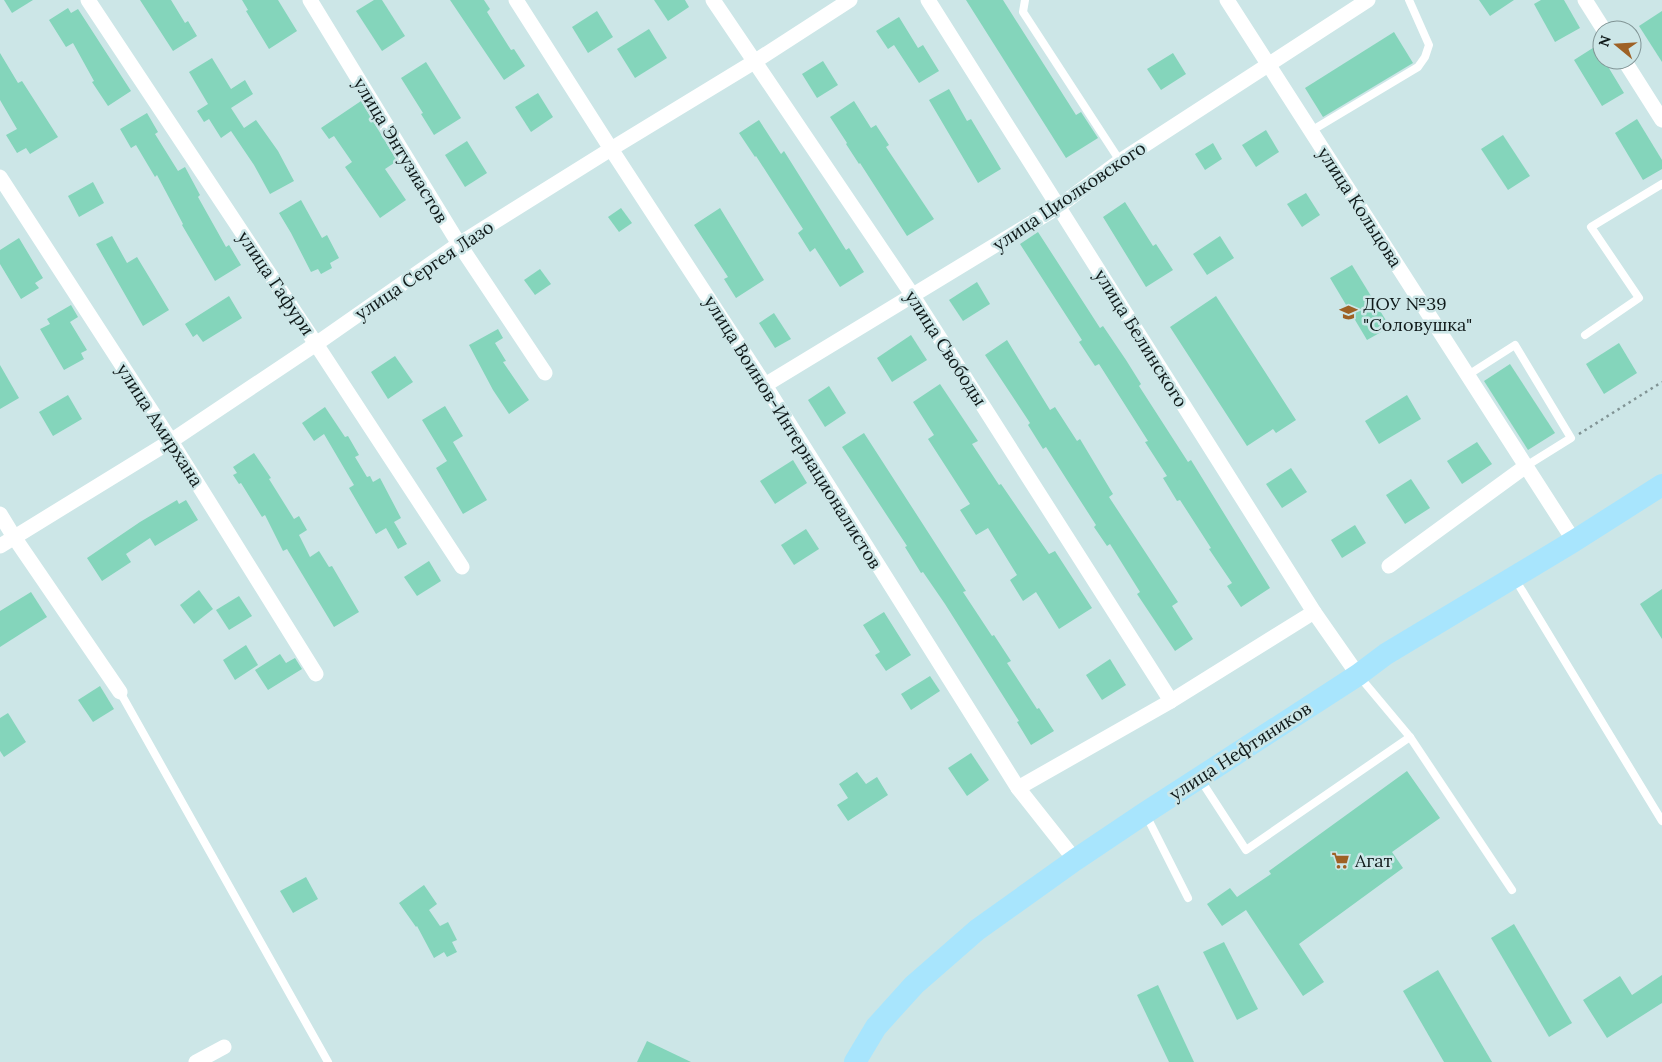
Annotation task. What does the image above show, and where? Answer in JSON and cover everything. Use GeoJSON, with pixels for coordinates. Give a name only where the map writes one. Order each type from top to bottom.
{"type":"FeatureCollection","features":[{"type":"Feature","properties":{"kind":"main road","name":"улица Нефтяников"},"geometry":{"type":"LineString","coordinates":[[855,1062],[876,1027],[914,985],[977,930],[1145,813],[1358,675],[1386,654],[1574,541],[1662,485]]}},
{"type":"Feature","properties":{"kind":"street","name":"улица Гафури"},"geometry":{"type":"LineString","coordinates":[[88,0],[462,567]]}},
{"type":"Feature","properties":{"kind":"street","name":"улица Энтузиастов"},"geometry":{"type":"LineString","coordinates":[[310,0],[459,244],[545,373]]}},
{"type":"Feature","properties":{"kind":"street","name":"улица Воинов-Интернационалистов"},"geometry":{"type":"LineString","coordinates":[[516,0],[765,385],[1018,788],[1076,860]]}},
{"type":"Feature","properties":{"kind":"street","name":"улица Свободы"},"geometry":{"type":"LineString","coordinates":[[713,0],[913,296],[1170,701]]}},
{"type":"Feature","properties":{"kind":"street","name":"улица Сергея Лазо"},"geometry":{"type":"LineString","coordinates":[[0,546],[171,441],[316,344],[459,244],[754,62],[850,0]]}},
{"type":"Feature","properties":{"kind":"street","name":"улица Белинского"},"geometry":{"type":"LineString","coordinates":[[928,0],[1314,612],[1358,675]]}},
{"type":"Feature","properties":{"kind":"street","name":"улица Кольцова"},"geometry":{"type":"LineString","coordinates":[[1227,0],[1574,541]]}},
{"type":"Feature","properties":{"kind":"street","name":"улица Циолковского"},"geometry":{"type":"LineString","coordinates":[[765,385],[1058,208],[1120,161],[1368,0]]}},
{"type":"Feature","properties":{"kind":"street"},"geometry":{"type":"LineString","coordinates":[[1585,0],[1598,20]]}},
{"type":"Feature","properties":{"kind":"street"},"geometry":{"type":"LineString","coordinates":[[1630,70],[1662,120]]}},
{"type":"Feature","properties":{"kind":"street","name":"улица Амирхана"},"geometry":{"type":"LineString","coordinates":[[0,178],[171,441],[316,674]]}},
{"type":"Feature","properties":{"kind":"street"},"geometry":{"type":"LineString","coordinates":[[1389,566],[1526,466]]}},
{"type":"Feature","properties":{"kind":"street"},"geometry":{"type":"LineString","coordinates":[[0,514],[120,692]]}},
{"type":"Feature","properties":{"kind":"street"},"geometry":{"type":"LineString","coordinates":[[1018,788],[1170,701],[1314,612]]}},
{"type":"Feature","properties":{"kind":"street"},"geometry":{"type":"LineString","coordinates":[[196,1062],[224,1047]]}},
{"type":"Feature","properties":{"kind":"lane"},"geometry":{"type":"LineString","coordinates":[[1025,0],[1023,12],[1120,161]]}},
{"type":"Feature","properties":{"kind":"lane"},"geometry":{"type":"LineString","coordinates":[[1311,131],[1418,68],[1425,57],[1429,45],[1409,0]]}},
{"type":"Feature","properties":{"kind":"lane"},"geometry":{"type":"LineString","coordinates":[[1586,335],[1638,298],[1591,227],[1662,184]]}},
{"type":"Feature","properties":{"kind":"lane"},"geometry":{"type":"LineString","coordinates":[[1468,375],[1515,345],[1571,438],[1526,466]]}},
{"type":"Feature","properties":{"kind":"lane"},"geometry":{"type":"LineString","coordinates":[[1514,577],[1662,821]]}},
{"type":"Feature","properties":{"kind":"lane"},"geometry":{"type":"LineString","coordinates":[[1358,675],[1410,737],[1512,890]]}},
{"type":"Feature","properties":{"kind":"lane"},"geometry":{"type":"LineString","coordinates":[[120,692],[328,1062]]}},
{"type":"Feature","properties":{"kind":"lane"},"geometry":{"type":"LineString","coordinates":[[1199,777],[1246,850],[1410,737]]}},
{"type":"Feature","properties":{"kind":"lane"},"geometry":{"type":"LineString","coordinates":[[1145,813],[1188,898]]}},
{"type":"Feature","properties":{"kind":"path"},"geometry":{"type":"LineString","coordinates":[[1571,438],[1662,382]]}},
{"type":"Feature","properties":{"kind":"building"},"geometry":{"type":"Polygon","coordinates":[[[4,0],[33,0],[12,13],[4,0]]]}},
{"type":"Feature","properties":{"kind":"building"},"geometry":{"type":"Polygon","coordinates":[[[140,0],[171,0],[185,23],[188,21],[197,36],[173,51],[140,0]]]}},
{"type":"Feature","properties":{"kind":"building"},"geometry":{"type":"Polygon","coordinates":[[[242,0],[278,0],[297,31],[269,49],[246,11],[248,10],[242,0]]]}},
{"type":"Feature","properties":{"kind":"building"},"geometry":{"type":"Polygon","coordinates":[[[374,0],[382,0],[405,36],[382,51],[356,11],[374,0]]]}},
{"type":"Feature","properties":{"kind":"building"},"geometry":{"type":"Polygon","coordinates":[[[450,0],[484,0],[490,9],[487,12],[511,50],[514,49],[525,66],[504,80],[450,0]]]}},
{"type":"Feature","properties":{"kind":"building"},"geometry":{"type":"Polygon","coordinates":[[[654,0],[685,0],[689,7],[668,21],[654,0]]]}},
{"type":"Feature","properties":{"kind":"building"},"geometry":{"type":"Polygon","coordinates":[[[966,0],[1003,0],[1076,115],[1081,112],[1098,138],[1066,158],[966,0]]]}},
{"type":"Feature","properties":{"kind":"building"},"geometry":{"type":"Polygon","coordinates":[[[1479,0],[1514,0],[1490,16],[1479,0]]]}},
{"type":"Feature","properties":{"kind":"building"},"geometry":{"type":"Polygon","coordinates":[[[1541,0],[1564,0],[1580,28],[1555,42],[1534,4],[1541,0]]]}},
{"type":"Feature","properties":{"kind":"building"},"geometry":{"type":"Polygon","coordinates":[[[68,8],[71,13],[78,9],[131,91],[108,106],[92,82],[94,81],[73,43],[66,47],[49,20],[68,8]]]}},
{"type":"Feature","properties":{"kind":"building"},"geometry":{"type":"Polygon","coordinates":[[[597,11],[613,37],[588,53],[572,27],[597,11]]]}},
{"type":"Feature","properties":{"kind":"building"},"geometry":{"type":"Polygon","coordinates":[[[1662,11],[1662,62],[1642,31],[1642,24],[1662,11]]]}},
{"type":"Feature","properties":{"kind":"building"},"geometry":{"type":"Polygon","coordinates":[[[899,17],[918,48],[923,45],[939,71],[919,83],[894,45],[888,49],[876,31],[899,17]]]}},
{"type":"Feature","properties":{"kind":"building"},"geometry":{"type":"Polygon","coordinates":[[[649,29],[667,58],[635,78],[617,49],[649,29]]]}},
{"type":"Feature","properties":{"kind":"building"},"geometry":{"type":"Polygon","coordinates":[[[1394,32],[1413,63],[1323,117],[1305,88],[1394,32]]]}},
{"type":"Feature","properties":{"kind":"building"},"geometry":{"type":"Polygon","coordinates":[[[1592,49],[1592,70],[1610,70],[1624,93],[1602,106],[1574,60],[1592,49]]]}},
{"type":"Feature","properties":{"kind":"building"},"geometry":{"type":"Polygon","coordinates":[[[0,53],[18,83],[22,81],[58,137],[30,154],[26,148],[17,153],[6,135],[17,129],[0,100],[0,53]]]}},
{"type":"Feature","properties":{"kind":"building"},"geometry":{"type":"Polygon","coordinates":[[[1173,53],[1186,74],[1161,90],[1147,69],[1173,53]]]}},
{"type":"Feature","properties":{"kind":"building"},"geometry":{"type":"Polygon","coordinates":[[[212,58],[231,89],[245,80],[253,94],[231,108],[244,128],[256,120],[278,151],[294,181],[270,194],[254,165],[231,131],[221,138],[209,119],[204,122],[197,111],[208,104],[189,72],[212,58]]]}},
{"type":"Feature","properties":{"kind":"building"},"geometry":{"type":"Polygon","coordinates":[[[823,61],[838,85],[817,98],[802,74],[823,61]]]}},
{"type":"Feature","properties":{"kind":"building"},"geometry":{"type":"Polygon","coordinates":[[[426,62],[461,118],[434,135],[421,114],[423,113],[401,78],[426,62]]]}},
{"type":"Feature","properties":{"kind":"building"},"geometry":{"type":"Polygon","coordinates":[[[949,89],[967,121],[971,119],[1001,169],[978,183],[929,100],[949,89]]]}},
{"type":"Feature","properties":{"kind":"building"},"geometry":{"type":"Polygon","coordinates":[[[538,93],[553,117],[531,132],[515,107],[538,93]]]}},
{"type":"Feature","properties":{"kind":"building"},"geometry":{"type":"Polygon","coordinates":[[[361,101],[397,161],[385,169],[406,200],[380,218],[345,167],[352,162],[334,136],[329,139],[321,128],[361,101]]]}},
{"type":"Feature","properties":{"kind":"building"},"geometry":{"type":"Polygon","coordinates":[[[854,101],[871,128],[876,125],[889,145],[886,147],[934,219],[907,236],[830,117],[854,101]]]}},
{"type":"Feature","properties":{"kind":"building"},"geometry":{"type":"Polygon","coordinates":[[[147,113],[158,132],[155,134],[178,171],[185,167],[200,195],[198,197],[226,247],[229,245],[241,265],[215,281],[182,225],[157,175],[155,177],[136,145],[131,148],[120,129],[147,113]]]}},
{"type":"Feature","properties":{"kind":"building"},"geometry":{"type":"Polygon","coordinates":[[[1637,119],[1662,160],[1662,169],[1643,180],[1615,133],[1637,119]]]}},
{"type":"Feature","properties":{"kind":"building"},"geometry":{"type":"Polygon","coordinates":[[[759,120],[781,154],[784,151],[846,250],[849,248],[864,272],[840,287],[815,248],[810,252],[798,233],[803,229],[739,133],[759,120]]]}},
{"type":"Feature","properties":{"kind":"building"},"geometry":{"type":"Polygon","coordinates":[[[1266,130],[1279,152],[1256,167],[1242,145],[1266,130]]]}},
{"type":"Feature","properties":{"kind":"building"},"geometry":{"type":"Polygon","coordinates":[[[1503,135],[1530,176],[1508,190],[1481,149],[1503,135]]]}},
{"type":"Feature","properties":{"kind":"building"},"geometry":{"type":"Polygon","coordinates":[[[467,141],[487,173],[465,187],[445,155],[467,141]]]}},
{"type":"Feature","properties":{"kind":"building"},"geometry":{"type":"Polygon","coordinates":[[[1213,143],[1222,159],[1205,170],[1195,154],[1213,143]]]}},
{"type":"Feature","properties":{"kind":"building"},"geometry":{"type":"Polygon","coordinates":[[[93,182],[104,203],[79,217],[68,196],[93,182]]]}},
{"type":"Feature","properties":{"kind":"building"},"geometry":{"type":"Polygon","coordinates":[[[1306,193],[1320,215],[1302,227],[1287,204],[1306,193]]]}},
{"type":"Feature","properties":{"kind":"building"},"geometry":{"type":"Polygon","coordinates":[[[301,200],[322,238],[327,235],[339,258],[330,263],[332,268],[321,274],[318,269],[311,272],[279,213],[301,200]]]}},
{"type":"Feature","properties":{"kind":"building"},"geometry":{"type":"Polygon","coordinates":[[[1125,202],[1153,246],[1156,244],[1173,270],[1146,287],[1103,217],[1125,202]]]}},
{"type":"Feature","properties":{"kind":"building"},"geometry":{"type":"Polygon","coordinates":[[[621,208],[632,223],[619,232],[608,217],[621,208]]]}},
{"type":"Feature","properties":{"kind":"building"},"geometry":{"type":"Polygon","coordinates":[[[720,208],[764,280],[736,298],[724,279],[728,277],[694,225],[720,208]]]}},
{"type":"Feature","properties":{"kind":"building"},"geometry":{"type":"Polygon","coordinates":[[[1038,232],[1100,328],[1103,326],[1126,360],[1141,384],[1139,386],[1188,462],[1191,460],[1270,588],[1241,607],[1227,586],[1232,583],[1209,549],[1211,548],[1180,500],[1177,501],[1163,478],[1167,476],[1145,442],[1148,441],[1099,364],[1095,366],[1079,342],[1082,340],[1020,244],[1038,232]]]}},
{"type":"Feature","properties":{"kind":"building"},"geometry":{"type":"Polygon","coordinates":[[[112,236],[127,263],[137,257],[169,310],[143,326],[96,244],[112,236]]]}},
{"type":"Feature","properties":{"kind":"building"},"geometry":{"type":"Polygon","coordinates":[[[1220,236],[1234,258],[1207,275],[1193,254],[1220,236]]]}},
{"type":"Feature","properties":{"kind":"building"},"geometry":{"type":"Polygon","coordinates":[[[19,238],[43,278],[35,283],[39,288],[21,299],[0,264],[0,250],[19,238]]]}},
{"type":"Feature","properties":{"kind":"building"},"geometry":{"type":"Polygon","coordinates":[[[1352,265],[1390,327],[1367,340],[1330,278],[1352,265]]]}},
{"type":"Feature","properties":{"kind":"building"},"geometry":{"type":"Polygon","coordinates":[[[540,269],[551,284],[535,295],[524,280],[540,269]]]}},
{"type":"Feature","properties":{"kind":"building"},"geometry":{"type":"Polygon","coordinates":[[[977,282],[990,304],[963,321],[949,300],[977,282]]]}},
{"type":"Feature","properties":{"kind":"building"},"geometry":{"type":"Polygon","coordinates":[[[229,296],[242,318],[203,342],[197,334],[193,337],[185,324],[229,296]]]}},
{"type":"Feature","properties":{"kind":"building"},"geometry":{"type":"Polygon","coordinates":[[[1216,296],[1296,420],[1276,433],[1273,429],[1247,446],[1170,327],[1216,296]]]}},
{"type":"Feature","properties":{"kind":"building"},"geometry":{"type":"Polygon","coordinates":[[[71,305],[78,317],[70,322],[87,350],[81,353],[84,359],[64,370],[40,329],[50,324],[47,319],[71,305]]]}},
{"type":"Feature","properties":{"kind":"building"},"geometry":{"type":"Polygon","coordinates":[[[774,313],[791,339],[775,348],[759,323],[774,313]]]}},
{"type":"Feature","properties":{"kind":"building"},"geometry":{"type":"Polygon","coordinates":[[[498,329],[503,338],[495,343],[506,361],[503,362],[529,400],[509,414],[493,390],[469,345],[498,329]]]}},
{"type":"Feature","properties":{"kind":"building"},"geometry":{"type":"Polygon","coordinates":[[[911,335],[927,360],[892,382],[877,358],[911,335]]]}},
{"type":"Feature","properties":{"kind":"building"},"geometry":{"type":"Polygon","coordinates":[[[1007,340],[1050,410],[1055,407],[1077,441],[1080,439],[1113,494],[1109,497],[1178,602],[1172,606],[1193,639],[1175,651],[1137,594],[1140,592],[1110,544],[1107,546],[1094,527],[1096,525],[1046,447],[1043,449],[1028,425],[1030,423],[985,355],[1007,340]]]}},
{"type":"Feature","properties":{"kind":"building"},"geometry":{"type":"Polygon","coordinates":[[[1619,343],[1637,373],[1604,394],[1586,364],[1619,343]]]}},
{"type":"Feature","properties":{"kind":"building"},"geometry":{"type":"Polygon","coordinates":[[[395,356],[413,382],[388,399],[371,372],[395,356]]]}},
{"type":"Feature","properties":{"kind":"building"},"geometry":{"type":"Polygon","coordinates":[[[1510,364],[1555,433],[1528,450],[1484,381],[1510,364]]]}},
{"type":"Feature","properties":{"kind":"building"},"geometry":{"type":"Polygon","coordinates":[[[0,365],[19,398],[0,409],[0,365]]]}},
{"type":"Feature","properties":{"kind":"building"},"geometry":{"type":"Polygon","coordinates":[[[940,384],[978,441],[972,444],[999,485],[1001,484],[1049,554],[1055,551],[1092,608],[1059,629],[1036,592],[1023,601],[1010,580],[1017,575],[988,528],[976,535],[960,510],[970,504],[928,439],[934,435],[913,402],[940,384]]]}},
{"type":"Feature","properties":{"kind":"building"},"geometry":{"type":"Polygon","coordinates":[[[829,386],[846,413],[825,427],[808,400],[829,386]]]}},
{"type":"Feature","properties":{"kind":"building"},"geometry":{"type":"Polygon","coordinates":[[[68,395],[82,419],[53,436],[39,412],[68,395]]]}},
{"type":"Feature","properties":{"kind":"building"},"geometry":{"type":"Polygon","coordinates":[[[1407,395],[1421,419],[1379,444],[1365,421],[1407,395]]]}},
{"type":"Feature","properties":{"kind":"building"},"geometry":{"type":"Polygon","coordinates":[[[445,406],[463,436],[453,442],[487,500],[463,514],[436,468],[447,461],[422,420],[445,406]]]}},
{"type":"Feature","properties":{"kind":"building"},"geometry":{"type":"Polygon","coordinates":[[[325,407],[345,437],[348,436],[359,455],[355,457],[367,477],[370,476],[373,482],[380,478],[401,518],[394,522],[407,544],[398,549],[386,528],[376,534],[349,488],[354,485],[324,434],[314,441],[302,423],[325,407]]]}},
{"type":"Feature","properties":{"kind":"building"},"geometry":{"type":"Polygon","coordinates":[[[864,433],[966,591],[963,592],[1011,661],[1007,663],[1054,731],[1031,745],[1017,722],[1019,721],[945,604],[923,572],[921,573],[905,547],[907,546],[842,447],[864,433]]]}},
{"type":"Feature","properties":{"kind":"building"},"geometry":{"type":"Polygon","coordinates":[[[1477,442],[1492,464],[1462,484],[1447,461],[1477,442]]]}},
{"type":"Feature","properties":{"kind":"building"},"geometry":{"type":"Polygon","coordinates":[[[254,453],[271,478],[269,479],[294,519],[299,516],[307,530],[299,535],[310,557],[319,551],[329,567],[332,566],[359,612],[334,627],[287,549],[283,551],[265,515],[262,517],[241,483],[239,484],[233,475],[237,473],[233,467],[254,453]]]}},
{"type":"Feature","properties":{"kind":"building"},"geometry":{"type":"Polygon","coordinates":[[[793,460],[807,483],[775,504],[760,481],[793,460]]]}},
{"type":"Feature","properties":{"kind":"building"},"geometry":{"type":"Polygon","coordinates":[[[1291,468],[1307,492],[1282,508],[1266,484],[1291,468]]]}},
{"type":"Feature","properties":{"kind":"building"},"geometry":{"type":"Polygon","coordinates":[[[1411,479],[1430,508],[1405,524],[1386,495],[1411,479]]]}},
{"type":"Feature","properties":{"kind":"building"},"geometry":{"type":"Polygon","coordinates":[[[177,500],[179,504],[186,500],[198,520],[155,546],[150,538],[126,554],[131,562],[102,581],[87,558],[140,522],[177,500]]]}},
{"type":"Feature","properties":{"kind":"building"},"geometry":{"type":"Polygon","coordinates":[[[1355,525],[1366,543],[1342,558],[1331,540],[1355,525]]]}},
{"type":"Feature","properties":{"kind":"building"},"geometry":{"type":"Polygon","coordinates":[[[806,529],[819,549],[794,565],[781,545],[806,529]]]}},
{"type":"Feature","properties":{"kind":"building"},"geometry":{"type":"Polygon","coordinates":[[[429,561],[441,581],[417,596],[404,577],[429,561]]]}},
{"type":"Feature","properties":{"kind":"building"},"geometry":{"type":"Polygon","coordinates":[[[1662,589],[1662,639],[1640,604],[1662,589]]]}},
{"type":"Feature","properties":{"kind":"building"},"geometry":{"type":"Polygon","coordinates":[[[199,590],[213,609],[194,624],[180,605],[199,590]]]}},
{"type":"Feature","properties":{"kind":"building"},"geometry":{"type":"Polygon","coordinates":[[[31,592],[47,617],[0,647],[0,611],[31,592]]]}},
{"type":"Feature","properties":{"kind":"building"},"geometry":{"type":"Polygon","coordinates":[[[239,596],[252,616],[229,630],[216,610],[239,596]]]}},
{"type":"Feature","properties":{"kind":"building"},"geometry":{"type":"Polygon","coordinates":[[[884,612],[911,655],[886,671],[875,655],[880,652],[863,625],[884,612]]]}},
{"type":"Feature","properties":{"kind":"building"},"geometry":{"type":"Polygon","coordinates":[[[246,645],[258,665],[235,680],[223,660],[246,645]]]}},
{"type":"Feature","properties":{"kind":"building"},"geometry":{"type":"Polygon","coordinates":[[[280,654],[286,663],[295,658],[302,669],[268,690],[255,670],[280,654]]]}},
{"type":"Feature","properties":{"kind":"building"},"geometry":{"type":"Polygon","coordinates":[[[1110,659],[1126,685],[1102,700],[1086,675],[1110,659]]]}},
{"type":"Feature","properties":{"kind":"building"},"geometry":{"type":"Polygon","coordinates":[[[930,676],[940,691],[911,710],[901,694],[930,676]]]}},
{"type":"Feature","properties":{"kind":"building"},"geometry":{"type":"Polygon","coordinates":[[[100,686],[114,709],[93,722],[78,700],[100,686]]]}},
{"type":"Feature","properties":{"kind":"building"},"geometry":{"type":"Polygon","coordinates":[[[8,713],[26,742],[4,757],[0,751],[0,718],[8,713]]]}},
{"type":"Feature","properties":{"kind":"building"},"geometry":{"type":"Polygon","coordinates":[[[971,753],[989,780],[967,796],[948,768],[971,753]]]}},
{"type":"Feature","properties":{"kind":"building","name":"Агат"},"geometry":{"type":"Polygon","coordinates":[[[1407,771],[1440,818],[1392,852],[1403,868],[1299,944],[1324,982],[1303,996],[1246,910],[1222,926],[1207,904],[1230,888],[1237,897],[1271,874],[1269,871],[1407,771]]]}},
{"type":"Feature","properties":{"kind":"building"},"geometry":{"type":"Polygon","coordinates":[[[857,772],[866,784],[877,777],[888,795],[848,821],[837,805],[848,798],[839,784],[857,772]]]}},
{"type":"Feature","properties":{"kind":"building"},"geometry":{"type":"Polygon","coordinates":[[[306,877],[318,899],[293,913],[280,891],[306,877]]]}},
{"type":"Feature","properties":{"kind":"building"},"geometry":{"type":"Polygon","coordinates":[[[424,885],[437,904],[429,910],[440,926],[448,922],[457,940],[452,942],[457,952],[447,957],[444,952],[434,958],[417,926],[399,903],[424,885]]]}},
{"type":"Feature","properties":{"kind":"building"},"geometry":{"type":"Polygon","coordinates":[[[1514,924],[1572,1023],[1549,1037],[1491,938],[1514,924]]]}},
{"type":"Feature","properties":{"kind":"building"},"geometry":{"type":"Polygon","coordinates":[[[1224,942],[1258,1009],[1237,1020],[1203,952],[1224,942]]]}},
{"type":"Feature","properties":{"kind":"building"},"geometry":{"type":"Polygon","coordinates":[[[1438,970],[1492,1062],[1444,1062],[1403,991],[1438,970]]]}},
{"type":"Feature","properties":{"kind":"building"},"geometry":{"type":"Polygon","coordinates":[[[1662,975],[1662,1003],[1607,1038],[1583,1000],[1620,976],[1632,995],[1662,975]]]}},
{"type":"Feature","properties":{"kind":"building"},"geometry":{"type":"Polygon","coordinates":[[[1158,985],[1194,1062],[1169,1062],[1137,995],[1158,985]]]}},
{"type":"Feature","properties":{"kind":"building"},"geometry":{"type":"Polygon","coordinates":[[[647,1041],[691,1062],[637,1062],[647,1041]]]}},
{"type":"Feature","properties":{"kind":"place","name":"ДОУ №39 \"Соловушка\""},"geometry":{"type":"Point","coordinates":[1349,313]}},
{"type":"Feature","properties":{"kind":"place","name":"Агат"},"geometry":{"type":"Point","coordinates":[1341,860]}}]}
